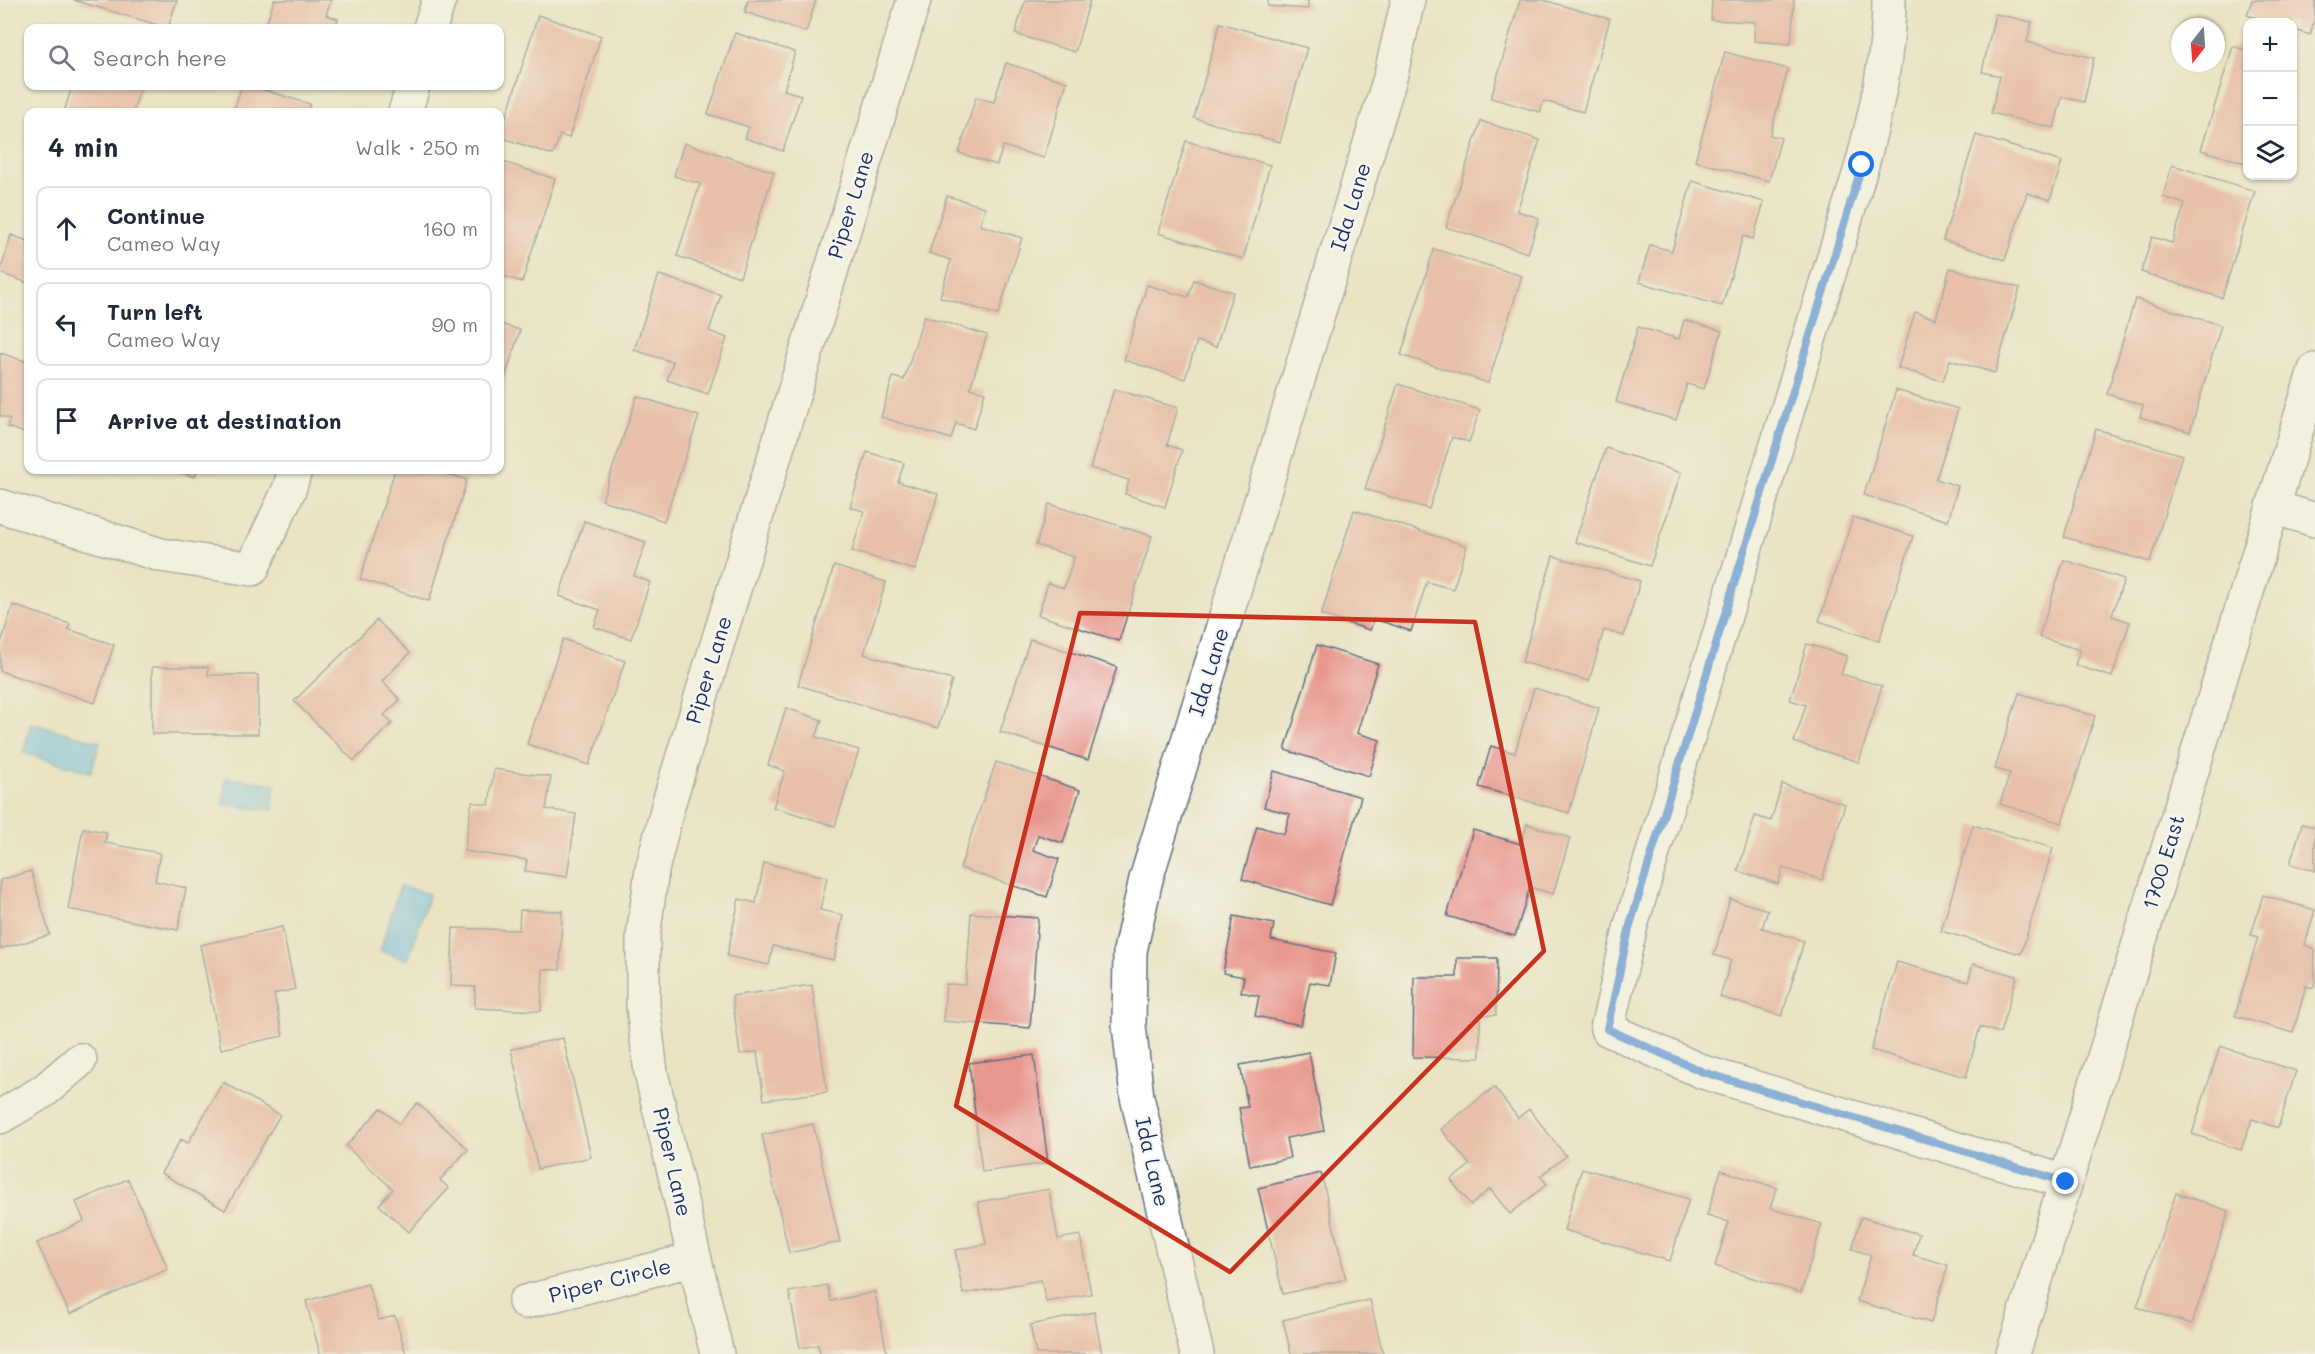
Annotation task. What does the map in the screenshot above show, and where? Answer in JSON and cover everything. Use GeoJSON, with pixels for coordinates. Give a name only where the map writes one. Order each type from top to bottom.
{"type":"FeatureCollection","features":[{"type":"Feature","properties":{"kind":"street"},"geometry":{"type":"LineString","coordinates":[[431,24],[439,0]]}},
{"type":"Feature","properties":{"kind":"street","name":"Piper Lane"},"geometry":{"type":"LineString","coordinates":[[717,1354],[651,1073],[643,1006],[643,937],[652,870],[669,802],[914,0]]}},
{"type":"Feature","properties":{"kind":"street","name":"Ida Lane"},"geometry":{"type":"LineString","coordinates":[[1197,1354],[1137,1097],[1129,1025],[1130,951],[1146,879],[1390,78],[1408,0]]}},
{"type":"Feature","properties":{"kind":"street"},"geometry":{"type":"LineString","coordinates":[[1889,0],[1881,93],[1862,165],[1630,925],[1607,1029],[1703,1072],[2066,1182]]}},
{"type":"Feature","properties":{"kind":"street"},"geometry":{"type":"LineString","coordinates":[[406,108],[412,90]]}},
{"type":"Feature","properties":{"kind":"street","name":"1700 East"},"geometry":{"type":"LineString","coordinates":[[2013,1354],[2315,370]]}},
{"type":"Feature","properties":{"kind":"street"},"geometry":{"type":"LineString","coordinates":[[0,506],[161,555],[252,569],[289,490],[294,474]]}},
{"type":"Feature","properties":{"kind":"street"},"geometry":{"type":"LineString","coordinates":[[2273,507],[2315,520]]}},
{"type":"Feature","properties":{"kind":"street"},"geometry":{"type":"LineString","coordinates":[[0,1117],[44,1091],[80,1060]]}},
{"type":"Feature","properties":{"kind":"street","name":"Piper Circle"},"geometry":{"type":"LineString","coordinates":[[525,1302],[695,1259]]}},
{"type":"Feature","properties":{"kind":"highlighted area"},"geometry":{"type":"Polygon","coordinates":[[[1080,613],[1475,622],[1544,951],[1230,1272],[956,1106],[1080,613]]]}},
{"type":"Feature","properties":{"kind":"water"},"geometry":{"type":"Polygon","coordinates":[[[31,723],[100,742],[91,772],[23,753],[31,723]]]}},
{"type":"Feature","properties":{"kind":"water"},"geometry":{"type":"Polygon","coordinates":[[[226,778],[275,784],[272,810],[223,804],[226,778]]]}},
{"type":"Feature","properties":{"kind":"water"},"geometry":{"type":"Polygon","coordinates":[[[400,886],[429,894],[408,960],[380,951],[400,886]]]}},
{"type":"Feature","properties":{"kind":"building"},"geometry":{"type":"Polygon","coordinates":[[[73,0],[177,0],[169,24],[154,24],[73,0]]]}},
{"type":"Feature","properties":{"kind":"building"},"geometry":{"type":"Polygon","coordinates":[[[274,0],[331,0],[326,15],[338,19],[336,24],[266,24],[274,0]]]}},
{"type":"Feature","properties":{"kind":"building"},"geometry":{"type":"Polygon","coordinates":[[[748,0],[816,0],[806,32],[745,12],[748,0]]]}},
{"type":"Feature","properties":{"kind":"building"},"geometry":{"type":"Polygon","coordinates":[[[1025,0],[1090,0],[1075,52],[1015,34],[1025,0]]]}},
{"type":"Feature","properties":{"kind":"building"},"geometry":{"type":"Polygon","coordinates":[[[1268,0],[1308,0],[1308,9],[1268,6],[1268,0]]]}},
{"type":"Feature","properties":{"kind":"building"},"geometry":{"type":"Polygon","coordinates":[[[1520,0],[1543,0],[1610,19],[1583,112],[1544,101],[1540,112],[1491,98],[1520,0]]]}},
{"type":"Feature","properties":{"kind":"building"},"geometry":{"type":"Polygon","coordinates":[[[1712,0],[1794,0],[1791,44],[1754,41],[1755,22],[1711,20],[1712,0]]]}},
{"type":"Feature","properties":{"kind":"building"},"geometry":{"type":"Polygon","coordinates":[[[2252,0],[2315,0],[2315,18],[2310,35],[2297,31],[2297,18],[2257,18],[2247,15],[2252,0]]]}},
{"type":"Feature","properties":{"kind":"building"},"geometry":{"type":"Polygon","coordinates":[[[1995,14],[2032,22],[2027,42],[2094,58],[2084,102],[2062,97],[2054,128],[1991,113],[2000,76],[1982,72],[1995,14]]]}},
{"type":"Feature","properties":{"kind":"building"},"geometry":{"type":"Polygon","coordinates":[[[538,15],[601,36],[569,138],[560,135],[553,155],[504,138],[504,124],[538,15]]]}},
{"type":"Feature","properties":{"kind":"building"},"geometry":{"type":"Polygon","coordinates":[[[1220,23],[1307,48],[1280,142],[1194,118],[1220,23]]]}},
{"type":"Feature","properties":{"kind":"building"},"geometry":{"type":"Polygon","coordinates":[[[735,33],[795,52],[784,90],[801,95],[783,151],[745,138],[749,127],[708,114],[735,33]]]}},
{"type":"Feature","properties":{"kind":"building"},"geometry":{"type":"Polygon","coordinates":[[[2233,46],[2243,49],[2243,163],[2201,150],[2233,46]]]}},
{"type":"Feature","properties":{"kind":"building"},"geometry":{"type":"Polygon","coordinates":[[[1725,52],[1788,69],[1770,135],[1781,138],[1769,181],[1695,161],[1725,52]]]}},
{"type":"Feature","properties":{"kind":"building"},"geometry":{"type":"Polygon","coordinates":[[[1006,63],[1067,82],[1044,158],[1003,146],[997,165],[959,153],[976,97],[994,102],[1006,63]]]}},
{"type":"Feature","properties":{"kind":"building"},"geometry":{"type":"Polygon","coordinates":[[[71,90],[140,90],[134,108],[65,108],[71,90]]]}},
{"type":"Feature","properties":{"kind":"building"},"geometry":{"type":"Polygon","coordinates":[[[241,90],[264,90],[310,104],[309,108],[234,108],[241,90]]]}},
{"type":"Feature","properties":{"kind":"building"},"geometry":{"type":"Polygon","coordinates":[[[1481,121],[1540,140],[1517,211],[1539,218],[1528,253],[1446,227],[1481,121]]]}},
{"type":"Feature","properties":{"kind":"building"},"geometry":{"type":"Polygon","coordinates":[[[1976,135],[2062,162],[2050,200],[2027,193],[2005,260],[1943,240],[1976,135]]]}},
{"type":"Feature","properties":{"kind":"building"},"geometry":{"type":"Polygon","coordinates":[[[1186,141],[1270,165],[1243,259],[1158,233],[1186,141]]]}},
{"type":"Feature","properties":{"kind":"building"},"geometry":{"type":"Polygon","coordinates":[[[684,143],[774,172],[740,277],[677,256],[700,184],[674,176],[684,143]]]}},
{"type":"Feature","properties":{"kind":"building"},"geometry":{"type":"Polygon","coordinates":[[[504,162],[555,179],[522,282],[504,276],[504,162]]]}},
{"type":"Feature","properties":{"kind":"building"},"geometry":{"type":"Polygon","coordinates":[[[2172,165],[2255,191],[2222,298],[2141,272],[2152,237],[2172,243],[2185,204],[2163,197],[2172,165]]]}},
{"type":"Feature","properties":{"kind":"building"},"geometry":{"type":"Polygon","coordinates":[[[1692,181],[1764,202],[1753,239],[1743,236],[1722,306],[1639,282],[1650,245],[1672,251],[1692,181]]]}},
{"type":"Feature","properties":{"kind":"building"},"geometry":{"type":"Polygon","coordinates":[[[947,196],[985,207],[980,225],[1022,238],[998,315],[940,297],[951,260],[929,253],[947,196]]]}},
{"type":"Feature","properties":{"kind":"building"},"geometry":{"type":"Polygon","coordinates":[[[11,235],[24,240],[24,282],[0,273],[11,235]]]}},
{"type":"Feature","properties":{"kind":"building"},"geometry":{"type":"Polygon","coordinates":[[[1434,249],[1522,276],[1488,383],[1401,355],[1434,249]]]}},
{"type":"Feature","properties":{"kind":"building"},"geometry":{"type":"Polygon","coordinates":[[[1950,268],[2020,288],[1995,373],[1950,360],[1943,381],[1898,368],[1915,312],[1936,319],[1950,268]]]}},
{"type":"Feature","properties":{"kind":"building"},"geometry":{"type":"Polygon","coordinates":[[[659,275],[721,295],[709,331],[727,338],[708,394],[667,380],[673,362],[634,350],[659,275]]]}},
{"type":"Feature","properties":{"kind":"building"},"geometry":{"type":"Polygon","coordinates":[[[1194,280],[1233,292],[1216,347],[1197,341],[1185,379],[1124,360],[1147,285],[1188,297],[1194,280]]]}},
{"type":"Feature","properties":{"kind":"building"},"geometry":{"type":"Polygon","coordinates":[[[2135,299],[2221,325],[2190,432],[2140,417],[2143,405],[2107,394],[2135,299]]]}},
{"type":"Feature","properties":{"kind":"building"},"geometry":{"type":"Polygon","coordinates":[[[924,316],[987,335],[970,388],[985,392],[974,429],[956,423],[951,439],[881,417],[893,377],[904,380],[924,316]]]}},
{"type":"Feature","properties":{"kind":"building"},"geometry":{"type":"Polygon","coordinates":[[[1684,320],[1722,331],[1704,389],[1687,384],[1676,420],[1616,402],[1638,327],[1679,339],[1684,320]]]}},
{"type":"Feature","properties":{"kind":"building"},"geometry":{"type":"Polygon","coordinates":[[[504,325],[520,330],[504,381],[504,325]]]}},
{"type":"Feature","properties":{"kind":"building"},"geometry":{"type":"Polygon","coordinates":[[[0,353],[24,361],[24,433],[7,427],[10,419],[0,416],[0,353]]]}},
{"type":"Feature","properties":{"kind":"building"},"geometry":{"type":"Polygon","coordinates":[[[1398,384],[1480,410],[1469,442],[1452,437],[1429,509],[1365,489],[1398,384]]]}},
{"type":"Feature","properties":{"kind":"building"},"geometry":{"type":"Polygon","coordinates":[[[1114,389],[1178,408],[1167,445],[1182,450],[1165,507],[1125,494],[1129,480],[1090,468],[1114,389]]]}},
{"type":"Feature","properties":{"kind":"building"},"geometry":{"type":"Polygon","coordinates":[[[1896,390],[1958,409],[1936,479],[1958,486],[1948,521],[1864,495],[1896,390]]]}},
{"type":"Feature","properties":{"kind":"building"},"geometry":{"type":"Polygon","coordinates":[[[637,396],[699,416],[664,521],[602,500],[637,396]]]}},
{"type":"Feature","properties":{"kind":"building"},"geometry":{"type":"Polygon","coordinates":[[[2096,429],[2182,455],[2150,562],[2064,537],[2096,429]]]}},
{"type":"Feature","properties":{"kind":"building"},"geometry":{"type":"Polygon","coordinates":[[[1606,448],[1681,473],[1650,566],[1575,542],[1606,448]]]}},
{"type":"Feature","properties":{"kind":"building"},"geometry":{"type":"Polygon","coordinates":[[[867,452],[904,463],[898,482],[938,494],[915,570],[852,551],[864,511],[850,507],[867,452]]]}},
{"type":"Feature","properties":{"kind":"building"},"geometry":{"type":"Polygon","coordinates":[[[394,474],[447,474],[467,480],[429,601],[360,579],[394,474]]]}},
{"type":"Feature","properties":{"kind":"building"},"geometry":{"type":"Polygon","coordinates":[[[1049,504],[1152,536],[1119,641],[1038,615],[1048,583],[1064,588],[1074,557],[1036,545],[1049,504]]]}},
{"type":"Feature","properties":{"kind":"building"},"geometry":{"type":"Polygon","coordinates":[[[1354,510],[1467,546],[1453,589],[1427,582],[1411,631],[1374,619],[1370,630],[1321,615],[1354,510]]]}},
{"type":"Feature","properties":{"kind":"building"},"geometry":{"type":"Polygon","coordinates":[[[1853,517],[1913,536],[1879,641],[1819,621],[1853,517]]]}},
{"type":"Feature","properties":{"kind":"building"},"geometry":{"type":"Polygon","coordinates":[[[584,521],[646,542],[634,576],[650,582],[631,639],[594,627],[600,610],[559,596],[584,521]]]}},
{"type":"Feature","properties":{"kind":"building"},"geometry":{"type":"Polygon","coordinates":[[[1553,556],[1640,581],[1624,636],[1604,630],[1589,681],[1522,662],[1553,556]]]}},
{"type":"Feature","properties":{"kind":"building"},"geometry":{"type":"Polygon","coordinates":[[[2064,560],[2124,579],[2112,616],[2130,622],[2112,677],[2075,665],[2080,650],[2039,637],[2064,560]]]}},
{"type":"Feature","properties":{"kind":"building"},"geometry":{"type":"Polygon","coordinates":[[[834,566],[886,582],[864,654],[952,680],[938,728],[798,685],[834,566]]]}},
{"type":"Feature","properties":{"kind":"building"},"geometry":{"type":"Polygon","coordinates":[[[13,605],[70,624],[68,629],[114,645],[95,703],[0,671],[0,646],[13,605]]]}},
{"type":"Feature","properties":{"kind":"building"},"geometry":{"type":"Polygon","coordinates":[[[377,620],[410,653],[382,681],[400,700],[384,715],[392,723],[354,761],[294,701],[377,620]]]}},
{"type":"Feature","properties":{"kind":"building"},"geometry":{"type":"Polygon","coordinates":[[[563,639],[625,661],[589,765],[527,744],[563,639]]]}},
{"type":"Feature","properties":{"kind":"building"},"geometry":{"type":"Polygon","coordinates":[[[1030,639],[1117,667],[1088,760],[1000,732],[1030,639]]]}},
{"type":"Feature","properties":{"kind":"building"},"geometry":{"type":"Polygon","coordinates":[[[1807,644],[1847,656],[1841,674],[1882,686],[1859,762],[1794,742],[1806,705],[1790,700],[1807,644]]]}},
{"type":"Feature","properties":{"kind":"building"},"geometry":{"type":"Polygon","coordinates":[[[1317,645],[1378,664],[1357,733],[1380,740],[1369,776],[1285,750],[1317,645]]]}},
{"type":"Feature","properties":{"kind":"building"},"geometry":{"type":"Polygon","coordinates":[[[152,667],[208,667],[208,675],[258,675],[258,734],[152,734],[152,667]]]}},
{"type":"Feature","properties":{"kind":"building"},"geometry":{"type":"Polygon","coordinates":[[[1534,688],[1599,708],[1569,813],[1479,787],[1491,746],[1515,753],[1534,688]]]}},
{"type":"Feature","properties":{"kind":"building"},"geometry":{"type":"Polygon","coordinates":[[[2019,693],[2095,716],[2062,823],[2000,804],[2010,773],[1995,769],[2019,693]]]}},
{"type":"Feature","properties":{"kind":"building"},"geometry":{"type":"Polygon","coordinates":[[[786,708],[822,720],[816,737],[859,750],[835,826],[773,807],[785,771],[768,765],[786,708]]]}},
{"type":"Feature","properties":{"kind":"building"},"geometry":{"type":"Polygon","coordinates":[[[996,762],[1080,790],[1063,843],[1038,835],[1033,850],[1059,859],[1047,897],[960,868],[996,762]]]}},
{"type":"Feature","properties":{"kind":"building"},"geometry":{"type":"Polygon","coordinates":[[[494,769],[551,777],[546,809],[576,814],[567,877],[525,871],[527,860],[464,851],[472,802],[489,805],[494,769]]]}},
{"type":"Feature","properties":{"kind":"building"},"geometry":{"type":"Polygon","coordinates":[[[1274,771],[1361,797],[1330,905],[1242,879],[1257,826],[1284,834],[1290,814],[1264,807],[1274,771]]]}},
{"type":"Feature","properties":{"kind":"building"},"geometry":{"type":"Polygon","coordinates":[[[1782,784],[1845,804],[1822,880],[1783,868],[1778,884],[1738,871],[1755,816],[1771,821],[1782,784]]]}},
{"type":"Feature","properties":{"kind":"building"},"geometry":{"type":"Polygon","coordinates":[[[1527,824],[1570,838],[1553,894],[1530,887],[1515,936],[1447,916],[1473,830],[1521,844],[1527,824]]]}},
{"type":"Feature","properties":{"kind":"building"},"geometry":{"type":"Polygon","coordinates":[[[2302,824],[2315,827],[2315,871],[2290,864],[2302,824]]]}},
{"type":"Feature","properties":{"kind":"building"},"geometry":{"type":"Polygon","coordinates":[[[1973,825],[2053,848],[2021,954],[1941,931],[1973,825]]]}},
{"type":"Feature","properties":{"kind":"building"},"geometry":{"type":"Polygon","coordinates":[[[83,828],[107,832],[105,843],[160,853],[155,881],[186,888],[178,930],[68,909],[83,828]]]}},
{"type":"Feature","properties":{"kind":"building"},"geometry":{"type":"Polygon","coordinates":[[[764,863],[827,877],[820,910],[843,915],[834,960],[773,946],[769,965],[727,956],[739,899],[756,903],[764,863]]]}},
{"type":"Feature","properties":{"kind":"building"},"geometry":{"type":"Polygon","coordinates":[[[31,871],[50,935],[0,949],[0,880],[31,871]]]}},
{"type":"Feature","properties":{"kind":"building"},"geometry":{"type":"Polygon","coordinates":[[[2263,895],[2315,910],[2305,945],[2315,949],[2315,982],[2313,988],[2306,986],[2293,1033],[2235,1016],[2258,937],[2251,935],[2263,895]]]}},
{"type":"Feature","properties":{"kind":"building"},"geometry":{"type":"Polygon","coordinates":[[[1730,899],[1768,910],[1762,928],[1804,941],[1782,1016],[1720,997],[1731,960],[1714,955],[1730,899]]]}},
{"type":"Feature","properties":{"kind":"building"},"geometry":{"type":"Polygon","coordinates":[[[520,910],[562,911],[560,970],[543,969],[541,1011],[475,1008],[475,987],[451,986],[453,928],[519,930],[520,910]]]}},
{"type":"Feature","properties":{"kind":"building"},"geometry":{"type":"Polygon","coordinates":[[[971,913],[1038,918],[1030,1028],[943,1021],[946,984],[966,985],[971,913]]]}},
{"type":"Feature","properties":{"kind":"building"},"geometry":{"type":"Polygon","coordinates":[[[1234,916],[1274,924],[1271,940],[1336,953],[1330,985],[1310,982],[1301,1025],[1255,1016],[1259,996],[1241,992],[1244,977],[1223,973],[1234,916]]]}},
{"type":"Feature","properties":{"kind":"building"},"geometry":{"type":"Polygon","coordinates":[[[282,927],[295,989],[274,994],[283,1036],[221,1049],[200,945],[282,927]]]}},
{"type":"Feature","properties":{"kind":"building"},"geometry":{"type":"Polygon","coordinates":[[[1457,958],[1497,958],[1496,1015],[1480,1015],[1480,1058],[1413,1057],[1414,977],[1457,977],[1457,958]]]}},
{"type":"Feature","properties":{"kind":"building"},"geometry":{"type":"Polygon","coordinates":[[[1897,962],[1968,982],[1973,964],[2017,976],[2000,1033],[1980,1027],[1966,1077],[1871,1050],[1897,962]]]}},
{"type":"Feature","properties":{"kind":"building"},"geometry":{"type":"Polygon","coordinates":[[[812,985],[827,1092],[764,1100],[757,1052],[740,1054],[732,996],[812,985]]]}},
{"type":"Feature","properties":{"kind":"building"},"geometry":{"type":"Polygon","coordinates":[[[563,1038],[591,1157],[538,1169],[511,1049],[563,1038]]]}},
{"type":"Feature","properties":{"kind":"building"},"geometry":{"type":"Polygon","coordinates":[[[2220,1046],[2296,1071],[2278,1128],[2252,1119],[2241,1150],[2192,1134],[2220,1046]]]}},
{"type":"Feature","properties":{"kind":"building"},"geometry":{"type":"Polygon","coordinates":[[[1309,1052],[1324,1131],[1286,1138],[1290,1158],[1250,1166],[1239,1108],[1248,1107],[1240,1065],[1309,1052]]]}},
{"type":"Feature","properties":{"kind":"building"},"geometry":{"type":"Polygon","coordinates":[[[1034,1055],[1048,1163],[982,1172],[969,1063],[1034,1055]]]}},
{"type":"Feature","properties":{"kind":"building"},"geometry":{"type":"Polygon","coordinates":[[[223,1082],[280,1115],[225,1210],[161,1173],[181,1139],[188,1143],[223,1082]]]}},
{"type":"Feature","properties":{"kind":"building"},"geometry":{"type":"Polygon","coordinates":[[[1494,1087],[1518,1118],[1529,1109],[1566,1156],[1540,1176],[1547,1184],[1510,1214],[1490,1189],[1471,1205],[1451,1180],[1470,1165],[1441,1129],[1494,1087]]]}},
{"type":"Feature","properties":{"kind":"building"},"geometry":{"type":"Polygon","coordinates":[[[417,1103],[468,1149],[440,1180],[449,1188],[409,1232],[379,1205],[393,1189],[346,1146],[381,1108],[399,1124],[417,1103]]]}},
{"type":"Feature","properties":{"kind":"building"},"geometry":{"type":"Polygon","coordinates":[[[813,1124],[840,1242],[789,1253],[762,1135],[813,1124]]]}},
{"type":"Feature","properties":{"kind":"building"},"geometry":{"type":"Polygon","coordinates":[[[1582,1168],[1689,1199],[1670,1261],[1564,1230],[1582,1168]]]}},
{"type":"Feature","properties":{"kind":"building"},"geometry":{"type":"Polygon","coordinates":[[[1721,1170],[1777,1188],[1770,1208],[1822,1224],[1801,1293],[1715,1266],[1729,1222],[1707,1215],[1721,1170]]]}},
{"type":"Feature","properties":{"kind":"building"},"geometry":{"type":"Polygon","coordinates":[[[1321,1173],[1346,1279],[1283,1294],[1258,1188],[1321,1173]]]}},
{"type":"Feature","properties":{"kind":"building"},"geometry":{"type":"Polygon","coordinates":[[[128,1179],[168,1269],[70,1314],[37,1243],[84,1221],[76,1202],[128,1179]]]}},
{"type":"Feature","properties":{"kind":"building"},"geometry":{"type":"Polygon","coordinates":[[[1049,1189],[1058,1239],[1080,1235],[1091,1294],[1046,1302],[1041,1280],[963,1294],[955,1250],[986,1244],[978,1202],[1049,1189]]]}},
{"type":"Feature","properties":{"kind":"building"},"geometry":{"type":"Polygon","coordinates":[[[2176,1193],[2229,1211],[2192,1324],[2137,1307],[2176,1193]]]}},
{"type":"Feature","properties":{"kind":"building"},"geometry":{"type":"Polygon","coordinates":[[[1861,1217],[1919,1234],[1913,1255],[1948,1265],[1931,1323],[1857,1301],[1871,1255],[1852,1249],[1861,1217]]]}},
{"type":"Feature","properties":{"kind":"building"},"geometry":{"type":"Polygon","coordinates":[[[368,1284],[379,1320],[395,1316],[406,1354],[320,1354],[306,1301],[368,1284]]]}},
{"type":"Feature","properties":{"kind":"building"},"geometry":{"type":"Polygon","coordinates":[[[827,1285],[831,1301],[875,1292],[887,1354],[820,1354],[818,1345],[800,1348],[789,1292],[827,1285]]]}},
{"type":"Feature","properties":{"kind":"building"},"geometry":{"type":"Polygon","coordinates":[[[1370,1300],[1383,1354],[1291,1354],[1283,1320],[1370,1300]]]}},
{"type":"Feature","properties":{"kind":"building"},"geometry":{"type":"Polygon","coordinates":[[[1094,1312],[1102,1354],[1036,1354],[1030,1325],[1094,1312]]]}},
{"type":"Feature","properties":{"kind":"route"},"geometry":{"type":"LineString","coordinates":[[1862,165],[1630,925],[1607,1029],[1703,1072],[2066,1182]]}}]}
